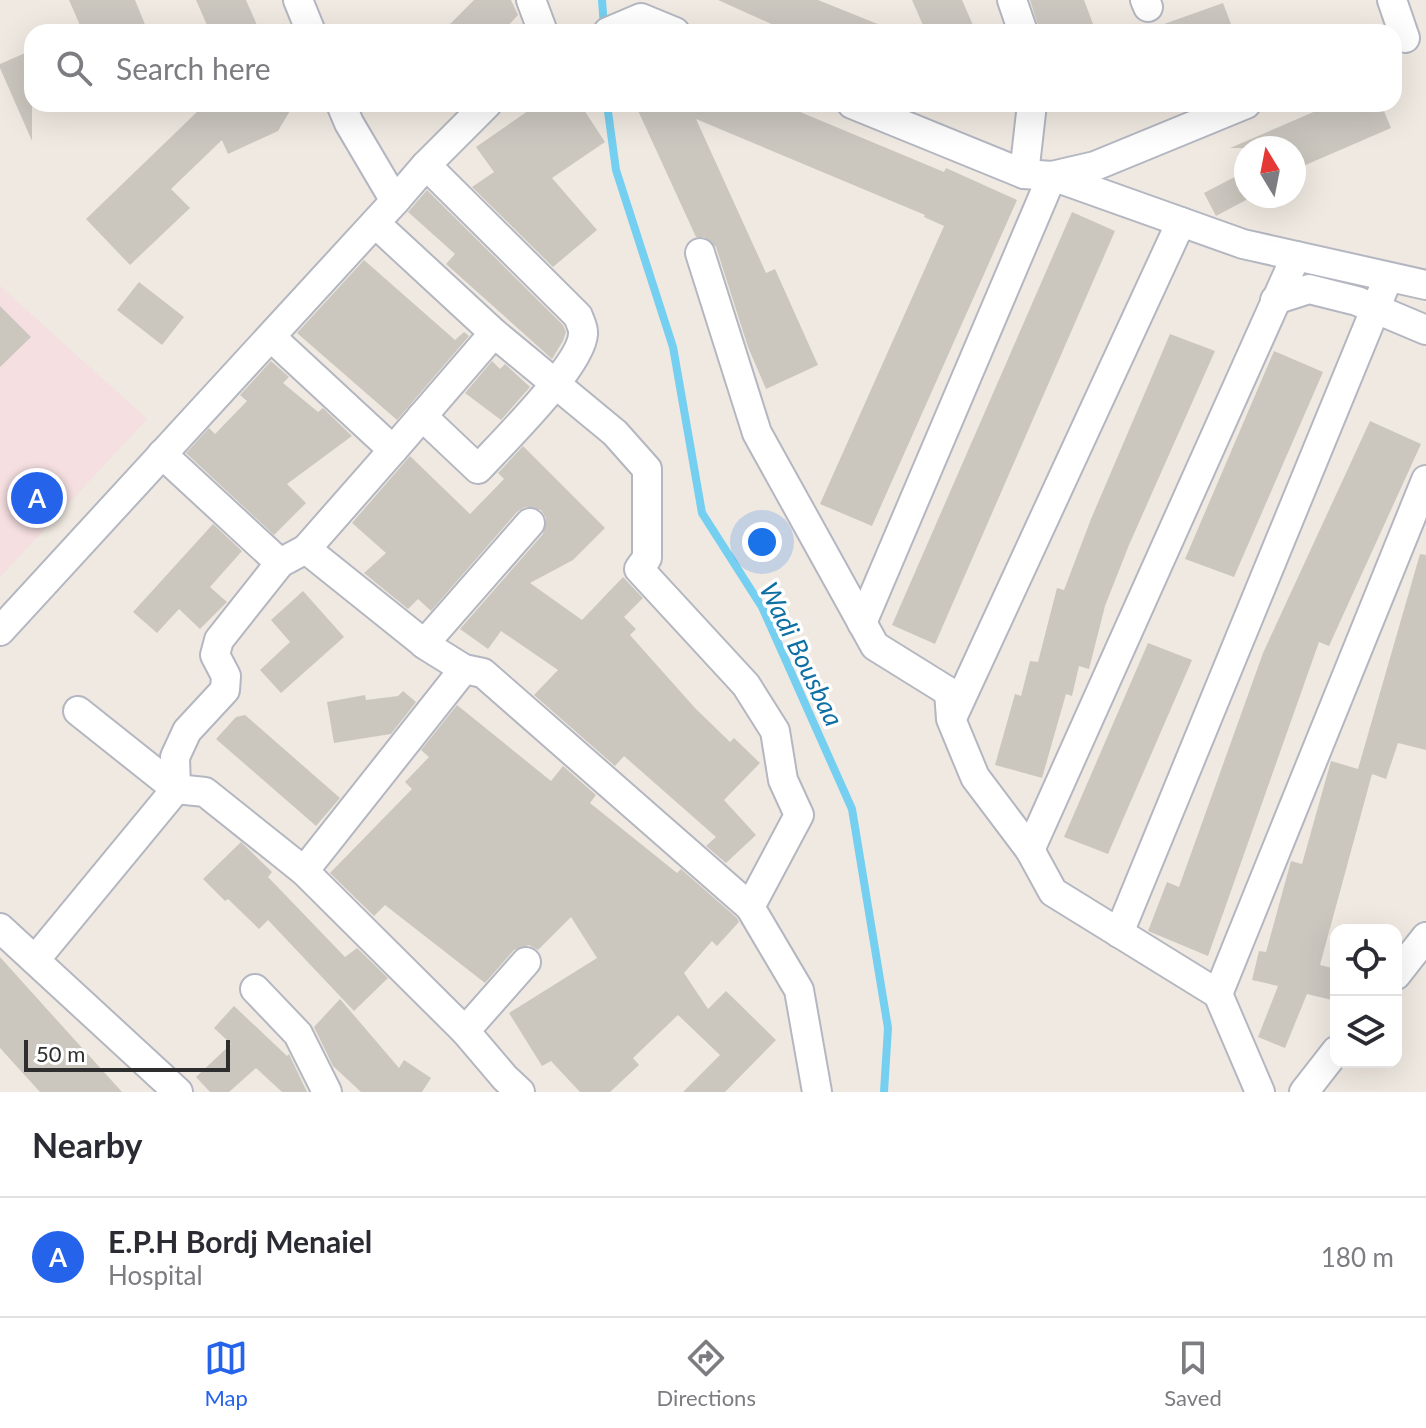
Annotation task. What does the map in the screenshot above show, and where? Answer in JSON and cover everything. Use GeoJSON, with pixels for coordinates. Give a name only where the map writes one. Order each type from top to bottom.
{"type":"FeatureCollection","features":[{"type":"Feature","properties":{"kind":"street"},"geometry":{"type":"LineString","coordinates":[[531,0],[540,24]]}},
{"type":"Feature","properties":{"kind":"street"},"geometry":{"type":"LineString","coordinates":[[1012,0],[1020,24]]}},
{"type":"Feature","properties":{"kind":"street"},"geometry":{"type":"LineString","coordinates":[[1392,0],[1408,37]]}},
{"type":"Feature","properties":{"kind":"street"},"geometry":{"type":"LineString","coordinates":[[303,2],[309,24]]}},
{"type":"Feature","properties":{"kind":"street"},"geometry":{"type":"LineString","coordinates":[[619,24],[640,9],[663,24]]}},
{"type":"Feature","properties":{"kind":"street"},"geometry":{"type":"LineString","coordinates":[[344,112],[395,201]]}},
{"type":"Feature","properties":{"kind":"street"},"geometry":{"type":"LineString","coordinates":[[0,631],[426,165],[479,112]]}},
{"type":"Feature","properties":{"kind":"street"},"geometry":{"type":"LineString","coordinates":[[872,112],[1024,174],[1052,176],[1243,244],[1426,285]]}},
{"type":"Feature","properties":{"kind":"street"},"geometry":{"type":"LineString","coordinates":[[1024,174],[1031,112]]}},
{"type":"Feature","properties":{"kind":"street"},"geometry":{"type":"LineString","coordinates":[[1052,176],[1095,166],[1227,112]]}},
{"type":"Feature","properties":{"kind":"street"},"geometry":{"type":"LineString","coordinates":[[422,416],[478,469],[556,383],[580,347],[584,332],[578,316],[426,165]]}},
{"type":"Feature","properties":{"kind":"street"},"geometry":{"type":"LineString","coordinates":[[862,623],[1052,176]]}},
{"type":"Feature","properties":{"kind":"street"},"geometry":{"type":"LineString","coordinates":[[951,719],[1181,222]]}},
{"type":"Feature","properties":{"kind":"street"},"geometry":{"type":"LineString","coordinates":[[375,223],[494,333],[615,433],[647,469],[647,558],[639,569],[746,685],[775,731],[783,780],[799,815],[750,907]]}},
{"type":"Feature","properties":{"kind":"street"},"geometry":{"type":"LineString","coordinates":[[700,253],[757,433],[875,646],[949,692],[951,719],[975,777],[1030,850],[1053,892],[1218,994],[1260,1092]]}},
{"type":"Feature","properties":{"kind":"street"},"geometry":{"type":"LineString","coordinates":[[1030,850],[1296,256]]}},
{"type":"Feature","properties":{"kind":"street"},"geometry":{"type":"LineString","coordinates":[[1119,933],[1388,278]]}},
{"type":"Feature","properties":{"kind":"street"},"geometry":{"type":"LineString","coordinates":[[1275,300],[1309,289],[1374,308],[1426,330]]}},
{"type":"Feature","properties":{"kind":"street"},"geometry":{"type":"LineString","coordinates":[[35,960],[176,789],[175,757],[187,731],[225,690],[226,676],[215,655],[219,640],[280,563],[306,549],[494,333]]}},
{"type":"Feature","properties":{"kind":"street"},"geometry":{"type":"LineString","coordinates":[[271,337],[393,450]]}},
{"type":"Feature","properties":{"kind":"street"},"geometry":{"type":"LineString","coordinates":[[162,454],[280,563]]}},
{"type":"Feature","properties":{"kind":"street"},"geometry":{"type":"LineString","coordinates":[[1218,994],[1426,480]]}},
{"type":"Feature","properties":{"kind":"street"},"geometry":{"type":"LineString","coordinates":[[424,644],[530,523]]}},
{"type":"Feature","properties":{"kind":"street"},"geometry":{"type":"LineString","coordinates":[[306,549],[424,644],[464,669],[483,673],[750,907],[799,990],[817,1092]]}},
{"type":"Feature","properties":{"kind":"street"},"geometry":{"type":"LineString","coordinates":[[304,871],[464,669]]}},
{"type":"Feature","properties":{"kind":"street"},"geometry":{"type":"LineString","coordinates":[[78,711],[176,789],[205,792],[304,871],[465,1031],[520,1092]]}},
{"type":"Feature","properties":{"kind":"street"},"geometry":{"type":"LineString","coordinates":[[0,928],[178,1092]]}},
{"type":"Feature","properties":{"kind":"street"},"geometry":{"type":"LineString","coordinates":[[1402,967],[1426,937]]}},
{"type":"Feature","properties":{"kind":"street"},"geometry":{"type":"LineString","coordinates":[[465,1031],[526,962]]}},
{"type":"Feature","properties":{"kind":"street"},"geometry":{"type":"LineString","coordinates":[[255,989],[298,1034],[327,1092]]}},
{"type":"Feature","properties":{"kind":"street"},"geometry":{"type":"LineString","coordinates":[[1304,1092],[1330,1059]]}},
{"type":"Feature","properties":{"kind":"shaded area"},"geometry":{"type":"Polygon","coordinates":[[[0,286],[147,419],[0,577],[0,286]]]}},
{"type":"Feature","properties":{"kind":"building"},"geometry":{"type":"Polygon","coordinates":[[[69,0],[135,0],[145,24],[80,24],[69,0]]]}},
{"type":"Feature","properties":{"kind":"building"},"geometry":{"type":"Polygon","coordinates":[[[196,0],[246,0],[256,24],[206,24],[196,0]]]}},
{"type":"Feature","properties":{"kind":"building"},"geometry":{"type":"Polygon","coordinates":[[[474,0],[511,0],[518,15],[510,24],[450,24],[474,0]]]}},
{"type":"Feature","properties":{"kind":"building"},"geometry":{"type":"Polygon","coordinates":[[[718,0],[818,0],[878,24],[771,24],[718,0]]]}},
{"type":"Feature","properties":{"kind":"building"},"geometry":{"type":"Polygon","coordinates":[[[912,0],[962,0],[972,24],[922,24],[912,0]]]}},
{"type":"Feature","properties":{"kind":"building"},"geometry":{"type":"Polygon","coordinates":[[[1030,0],[1084,0],[1093,24],[1038,24],[1030,0]]]}},
{"type":"Feature","properties":{"kind":"building"},"geometry":{"type":"Polygon","coordinates":[[[1223,3],[1231,24],[1164,24],[1223,3]]]}},
{"type":"Feature","properties":{"kind":"building"},"geometry":{"type":"Polygon","coordinates":[[[24,54],[24,112],[32,112],[32,141],[0,68],[0,64],[24,54]]]}},
{"type":"Feature","properties":{"kind":"building"},"geometry":{"type":"Polygon","coordinates":[[[197,112],[289,112],[278,131],[228,154],[222,140],[171,189],[190,208],[130,265],[86,219],[197,112]]]}},
{"type":"Feature","properties":{"kind":"building"},"geometry":{"type":"Polygon","coordinates":[[[526,112],[585,112],[605,142],[552,178],[597,230],[553,267],[472,187],[494,172],[476,147],[526,112]]]}},
{"type":"Feature","properties":{"kind":"building"},"geometry":{"type":"Polygon","coordinates":[[[639,112],[800,112],[944,172],[946,168],[1017,200],[872,526],[820,504],[944,226],[925,215],[696,119],[766,273],[775,269],[818,365],[766,389],[748,347],[716,247],[704,237],[696,237],[639,112]]]}},
{"type":"Feature","properties":{"kind":"building"},"geometry":{"type":"Polygon","coordinates":[[[1313,112],[1384,112],[1391,128],[1306,165],[1306,136],[1258,136],[1313,112]]]}},
{"type":"Feature","properties":{"kind":"building"},"geometry":{"type":"Polygon","coordinates":[[[1234,177],[1234,206],[1216,216],[1204,193],[1234,177]]]}},
{"type":"Feature","properties":{"kind":"building"},"geometry":{"type":"Polygon","coordinates":[[[427,190],[563,325],[566,332],[552,359],[446,264],[455,254],[408,212],[427,190]]]}},
{"type":"Feature","properties":{"kind":"building"},"geometry":{"type":"Polygon","coordinates":[[[1072,212],[1115,231],[935,644],[892,625],[1072,212]]]}},
{"type":"Feature","properties":{"kind":"building"},"geometry":{"type":"Polygon","coordinates":[[[364,260],[455,340],[464,332],[469,336],[397,420],[297,333],[364,260]]]}},
{"type":"Feature","properties":{"kind":"building"},"geometry":{"type":"Polygon","coordinates":[[[139,282],[184,317],[162,345],[117,310],[139,282]]]}},
{"type":"Feature","properties":{"kind":"building"},"geometry":{"type":"Polygon","coordinates":[[[0,306],[31,337],[0,367],[0,306]]]}},
{"type":"Feature","properties":{"kind":"building"},"geometry":{"type":"Polygon","coordinates":[[[1170,334],[1215,351],[1129,545],[1105,606],[1089,669],[1079,666],[1072,696],[1066,694],[1042,778],[995,765],[1015,694],[1021,696],[1030,661],[1038,662],[1057,588],[1064,590],[1170,334]]]}},
{"type":"Feature","properties":{"kind":"building"},"geometry":{"type":"Polygon","coordinates":[[[1274,351],[1323,372],[1234,577],[1185,559],[1274,351]]]}},
{"type":"Feature","properties":{"kind":"building"},"geometry":{"type":"Polygon","coordinates":[[[271,361],[289,377],[283,383],[318,412],[323,408],[352,436],[287,484],[306,503],[274,535],[186,453],[209,428],[215,434],[247,401],[240,395],[271,361]]]}},
{"type":"Feature","properties":{"kind":"building"},"geometry":{"type":"Polygon","coordinates":[[[492,361],[500,369],[505,364],[530,387],[501,420],[465,393],[492,361]]]}},
{"type":"Feature","properties":{"kind":"building"},"geometry":{"type":"Polygon","coordinates":[[[1370,421],[1421,444],[1329,646],[1319,642],[1208,956],[1148,931],[1167,882],[1179,887],[1263,653],[1370,421]]]}},
{"type":"Feature","properties":{"kind":"building"},"geometry":{"type":"Polygon","coordinates":[[[523,446],[605,528],[573,560],[530,583],[582,620],[623,577],[643,598],[624,617],[636,629],[630,635],[695,708],[730,742],[734,738],[760,763],[724,800],[756,835],[726,863],[706,846],[716,837],[624,756],[615,766],[534,695],[558,670],[501,631],[488,649],[460,629],[543,534],[546,518],[541,510],[525,507],[517,512],[431,611],[418,599],[408,609],[364,573],[386,553],[352,523],[410,456],[470,514],[504,479],[498,473],[523,446]]]}},
{"type":"Feature","properties":{"kind":"building"},"geometry":{"type":"Polygon","coordinates":[[[213,524],[242,551],[210,587],[227,602],[200,629],[179,609],[157,633],[133,612],[213,524]]]}},
{"type":"Feature","properties":{"kind":"building"},"geometry":{"type":"Polygon","coordinates":[[[1420,554],[1426,555],[1426,750],[1398,743],[1386,779],[1372,774],[1320,965],[1330,968],[1330,1000],[1307,994],[1285,1048],[1258,1037],[1278,986],[1252,980],[1259,951],[1266,952],[1291,861],[1302,864],[1331,761],[1358,769],[1420,554]]]}},
{"type":"Feature","properties":{"kind":"building"},"geometry":{"type":"Polygon","coordinates":[[[303,591],[344,637],[281,693],[260,670],[290,642],[271,620],[303,591]]]}},
{"type":"Feature","properties":{"kind":"building"},"geometry":{"type":"Polygon","coordinates":[[[1148,643],[1192,660],[1108,854],[1064,837],[1148,643]]]}},
{"type":"Feature","properties":{"kind":"building"},"geometry":{"type":"Polygon","coordinates":[[[403,691],[416,702],[391,734],[334,743],[327,702],[365,695],[366,700],[398,696],[403,691]]]}},
{"type":"Feature","properties":{"kind":"building"},"geometry":{"type":"Polygon","coordinates":[[[457,705],[551,781],[563,766],[596,795],[590,803],[677,873],[681,869],[737,918],[739,922],[717,946],[712,941],[684,973],[708,1009],[726,991],[776,1040],[725,1092],[683,1092],[720,1055],[678,1015],[633,1058],[639,1065],[610,1092],[580,1092],[551,1061],[542,1066],[509,1013],[597,958],[571,917],[538,950],[529,945],[514,950],[485,983],[385,905],[374,916],[330,873],[412,789],[405,782],[429,757],[421,750],[457,705]]]}},
{"type":"Feature","properties":{"kind":"building"},"geometry":{"type":"Polygon","coordinates":[[[245,715],[340,798],[316,826],[216,739],[236,717],[245,715]]]}},
{"type":"Feature","properties":{"kind":"building"},"geometry":{"type":"Polygon","coordinates":[[[241,842],[272,872],[268,877],[345,957],[357,948],[388,978],[354,1011],[268,920],[259,929],[203,879],[241,842]]]}},
{"type":"Feature","properties":{"kind":"building"},"geometry":{"type":"Polygon","coordinates":[[[0,957],[122,1092],[40,1092],[0,1048],[0,957]]]}},
{"type":"Feature","properties":{"kind":"building"},"geometry":{"type":"Polygon","coordinates":[[[340,999],[399,1068],[404,1060],[431,1078],[422,1092],[361,1092],[333,1066],[314,1027],[340,999]]]}},
{"type":"Feature","properties":{"kind":"building"},"geometry":{"type":"Polygon","coordinates":[[[234,1006],[287,1056],[289,1054],[307,1092],[282,1092],[256,1068],[229,1092],[210,1092],[196,1077],[231,1044],[214,1028],[234,1006]]]}},
{"type":"Feature","properties":{"kind":"waterway","name":"Wadi Bousbaa"},"geometry":{"type":"LineString","coordinates":[[602,0],[604,24]]}},
{"type":"Feature","properties":{"kind":"waterway","name":"Wadi Bousbaa"},"geometry":{"type":"LineString","coordinates":[[608,112],[616,170],[673,347],[702,513],[762,607],[852,809],[888,1028],[884,1092]]}},
{"type":"Feature","properties":{"kind":"place","name":"E.P.H Bordj Menaiel"},"geometry":{"type":"Point","coordinates":[37,498]}}]}
